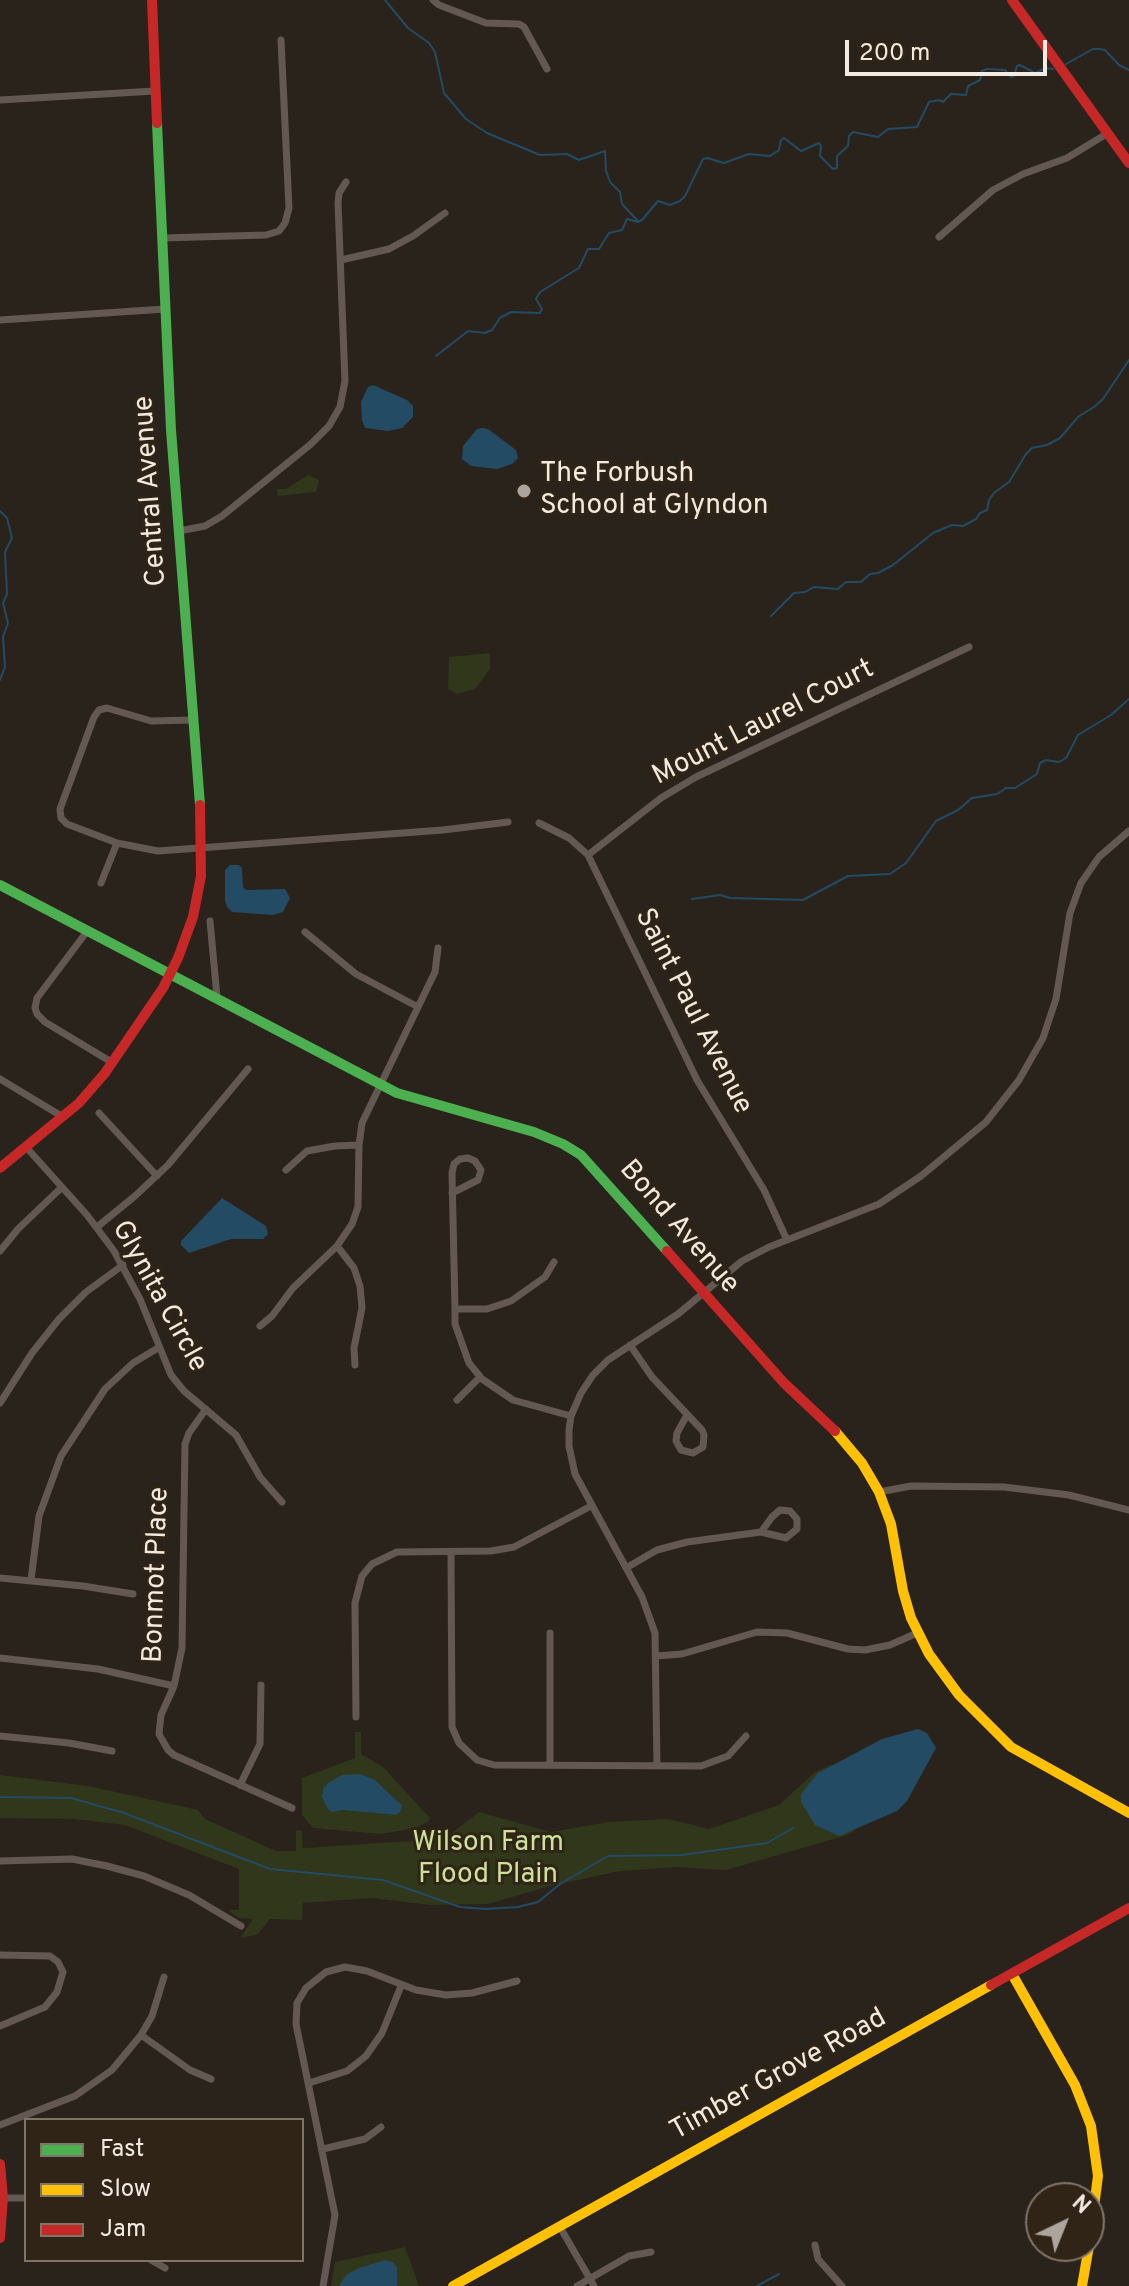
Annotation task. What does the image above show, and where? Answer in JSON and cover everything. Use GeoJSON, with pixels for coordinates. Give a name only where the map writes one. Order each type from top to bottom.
{"type":"FeatureCollection","features":[{"type":"Feature","properties":{"kind":"street","name":"Central Avenue"},"geometry":{"type":"LineString","coordinates":[[0,1168],[63,1117],[113,1063],[172,973],[193,917],[201,876],[203,850],[165,309],[152,0]]}},
{"type":"Feature","properties":{"kind":"street"},"geometry":{"type":"LineString","coordinates":[[433,0],[479,21],[524,27],[547,69]]}},
{"type":"Feature","properties":{"kind":"street"},"geometry":{"type":"LineString","coordinates":[[1012,0],[1129,163]]}},
{"type":"Feature","properties":{"kind":"street"},"geometry":{"type":"LineString","coordinates":[[162,238],[266,235],[279,231],[285,223],[289,208],[281,40]]}},
{"type":"Feature","properties":{"kind":"street"},"geometry":{"type":"LineString","coordinates":[[0,100],[155,91]]}},
{"type":"Feature","properties":{"kind":"street"},"geometry":{"type":"LineString","coordinates":[[939,237],[993,190],[1023,174],[1067,158],[1108,133]]}},
{"type":"Feature","properties":{"kind":"street"},"geometry":{"type":"LineString","coordinates":[[179,531],[205,526],[222,516],[311,444],[335,418],[345,381],[338,203],[339,193],[346,182]]}},
{"type":"Feature","properties":{"kind":"street"},"geometry":{"type":"LineString","coordinates":[[341,260],[389,249],[445,213]]}},
{"type":"Feature","properties":{"kind":"street"},"geometry":{"type":"LineString","coordinates":[[0,320],[165,309]]}},
{"type":"Feature","properties":{"kind":"street","name":"Mount Laurel Court"},"geometry":{"type":"LineString","coordinates":[[588,855],[677,787],[969,647]]}},
{"type":"Feature","properties":{"kind":"street"},"geometry":{"type":"LineString","coordinates":[[192,720],[151,721],[107,708],[99,710],[59,815],[67,824],[117,843],[150,851],[203,850],[508,822]]}},
{"type":"Feature","properties":{"kind":"street","name":"Saint Paul Avenue"},"geometry":{"type":"LineString","coordinates":[[539,823],[569,838],[588,855],[697,1080],[764,1190],[787,1240]]}},
{"type":"Feature","properties":{"kind":"street"},"geometry":{"type":"LineString","coordinates":[[657,1766],[655,1633],[648,1609],[579,1485],[571,1459],[571,1416],[593,1375],[630,1345],[678,1314],[742,1261],[900,1192],[967,1139],[1003,1104],[1033,1058],[1051,1016],[1061,979],[1070,913],[1081,883],[1099,857],[1129,831]]}},
{"type":"Feature","properties":{"kind":"street"},"geometry":{"type":"LineString","coordinates":[[101,883],[117,843]]}},
{"type":"Feature","properties":{"kind":"street","name":"Bond Avenue"},"geometry":{"type":"LineString","coordinates":[[0,885],[380,1085],[418,1101],[534,1132],[573,1149],[602,1177],[798,1399],[843,1439],[862,1463],[879,1492],[891,1524],[903,1591],[917,1633],[950,1685],[1001,1739],[1023,1755],[1129,1813]]}},
{"type":"Feature","properties":{"kind":"street"},"geometry":{"type":"LineString","coordinates":[[210,921],[217,997]]}},
{"type":"Feature","properties":{"kind":"street"},"geometry":{"type":"LineString","coordinates":[[88,930],[37,998],[35,1008],[45,1022],[113,1063]]}},
{"type":"Feature","properties":{"kind":"street"},"geometry":{"type":"LineString","coordinates":[[305,932],[356,974],[418,1007]]}},
{"type":"Feature","properties":{"kind":"street"},"geometry":{"type":"LineString","coordinates":[[260,1326],[272,1316],[293,1288],[337,1246],[352,1224],[358,1207],[362,1123],[435,972],[438,948]]}},
{"type":"Feature","properties":{"kind":"street"},"geometry":{"type":"LineString","coordinates":[[97,1227],[157,1176],[248,1069]]}},
{"type":"Feature","properties":{"kind":"street"},"geometry":{"type":"LineString","coordinates":[[0,1079],[63,1117]]}},
{"type":"Feature","properties":{"kind":"street"},"geometry":{"type":"LineString","coordinates":[[99,1113],[157,1176]]}},
{"type":"Feature","properties":{"kind":"street"},"geometry":{"type":"LineString","coordinates":[[286,1170],[307,1151],[359,1145]]}},
{"type":"Feature","properties":{"kind":"street","name":"Glynita Circle"},"geometry":{"type":"LineString","coordinates":[[26,1147],[97,1227],[123,1265],[176,1382],[236,1435],[260,1477],[282,1502]]}},
{"type":"Feature","properties":{"kind":"street"},"geometry":{"type":"LineString","coordinates":[[452,1193],[478,1180],[481,1170],[475,1161],[464,1158],[454,1164],[452,1193],[455,1324],[463,1351],[480,1377],[523,1404],[571,1416]]}},
{"type":"Feature","properties":{"kind":"street"},"geometry":{"type":"LineString","coordinates":[[0,1251],[61,1188]]}},
{"type":"Feature","properties":{"kind":"street"},"geometry":{"type":"LineString","coordinates":[[337,1246],[354,1268],[360,1286],[362,1308],[354,1348],[355,1365]]}},
{"type":"Feature","properties":{"kind":"street"},"geometry":{"type":"LineString","coordinates":[[455,1309],[487,1309],[504,1305],[545,1277],[554,1262]]}},
{"type":"Feature","properties":{"kind":"street"},"geometry":{"type":"LineString","coordinates":[[0,1403],[32,1353],[59,1319],[86,1292],[123,1265]]}},
{"type":"Feature","properties":{"kind":"street"},"geometry":{"type":"LineString","coordinates":[[630,1345],[652,1377],[702,1430],[705,1439],[703,1447],[693,1453],[681,1450],[676,1441],[687,1415]]}},
{"type":"Feature","properties":{"kind":"street"},"geometry":{"type":"LineString","coordinates":[[31,1580],[39,1516],[61,1456],[105,1389],[123,1370],[158,1348]]}},
{"type":"Feature","properties":{"kind":"street"},"geometry":{"type":"LineString","coordinates":[[457,1400],[480,1377]]}},
{"type":"Feature","properties":{"kind":"street","name":"Bonmot Place"},"geometry":{"type":"LineString","coordinates":[[206,1409],[189,1433],[184,1456],[183,1630],[179,1665],[159,1734],[168,1750],[182,1759],[292,1808]]}},
{"type":"Feature","properties":{"kind":"street"},"geometry":{"type":"LineString","coordinates":[[879,1492],[911,1486],[1004,1487],[1069,1495],[1129,1510]]}},
{"type":"Feature","properties":{"kind":"street"},"geometry":{"type":"LineString","coordinates":[[356,1717],[355,1603],[362,1576],[372,1564],[397,1552],[491,1551],[514,1547],[591,1506]]}},
{"type":"Feature","properties":{"kind":"street"},"geometry":{"type":"LineString","coordinates":[[626,1568],[670,1545],[761,1532],[786,1538],[797,1529],[797,1519],[790,1511],[780,1510],[761,1532]]}},
{"type":"Feature","properties":{"kind":"street"},"geometry":{"type":"LineString","coordinates":[[451,1552],[451,1717],[455,1736],[463,1749],[484,1763],[711,1764],[728,1756],[746,1736]]}},
{"type":"Feature","properties":{"kind":"street"},"geometry":{"type":"LineString","coordinates":[[0,1578],[133,1594]]}},
{"type":"Feature","properties":{"kind":"street"},"geometry":{"type":"LineString","coordinates":[[656,1656],[682,1654],[757,1632],[787,1633],[848,1649],[865,1650],[890,1645],[917,1633]]}},
{"type":"Feature","properties":{"kind":"street"},"geometry":{"type":"LineString","coordinates":[[550,1633],[550,1765]]}},
{"type":"Feature","properties":{"kind":"street"},"geometry":{"type":"LineString","coordinates":[[0,1658],[98,1669],[174,1686]]}},
{"type":"Feature","properties":{"kind":"street"},"geometry":{"type":"LineString","coordinates":[[240,1785],[260,1744],[261,1685]]}},
{"type":"Feature","properties":{"kind":"street"},"geometry":{"type":"LineString","coordinates":[[0,1736],[112,1751]]}},
{"type":"Feature","properties":{"kind":"street"},"geometry":{"type":"LineString","coordinates":[[0,1861],[72,1859],[107,1866],[166,1884],[241,1926]]}},
{"type":"Feature","properties":{"kind":"street","name":"Timber Grove Road"},"geometry":{"type":"LineString","coordinates":[[453,2286],[1129,1908]]}},
{"type":"Feature","properties":{"kind":"street"},"geometry":{"type":"LineString","coordinates":[[0,1955],[50,1956],[58,1962],[63,1972],[57,1992],[45,2007],[0,2026]]}},
{"type":"Feature","properties":{"kind":"street"},"geometry":{"type":"LineString","coordinates":[[323,2286],[335,2215],[295,2016],[297,2003],[311,1982],[326,1972],[345,1967],[367,1971],[401,1986],[446,1995],[472,1993],[517,1981]]}},
{"type":"Feature","properties":{"kind":"street"},"geometry":{"type":"LineString","coordinates":[[1012,1974],[1075,2085],[1091,2126],[1097,2182]]}},
{"type":"Feature","properties":{"kind":"street"},"geometry":{"type":"LineString","coordinates":[[0,2125],[61,2102],[89,2088],[112,2070],[141,2035],[152,2016],[164,1977]]}},
{"type":"Feature","properties":{"kind":"street"},"geometry":{"type":"LineString","coordinates":[[309,2083],[347,2071],[366,2056],[382,2033],[401,1986]]}},
{"type":"Feature","properties":{"kind":"street"},"geometry":{"type":"LineString","coordinates":[[141,2035],[190,2070],[211,2079]]}},
{"type":"Feature","properties":{"kind":"street"},"geometry":{"type":"LineString","coordinates":[[323,2149],[365,2139],[381,2127]]}},
{"type":"Feature","properties":{"kind":"street"},"geometry":{"type":"LineString","coordinates":[[0,2164],[3,2198],[0,2238]]}},
{"type":"Feature","properties":{"kind":"street"},"geometry":{"type":"LineString","coordinates":[[3,2198],[24,2198]]}},
{"type":"Feature","properties":{"kind":"street"},"geometry":{"type":"LineString","coordinates":[[560,2227],[592,2282]]}},
{"type":"Feature","properties":{"kind":"street"},"geometry":{"type":"LineString","coordinates":[[815,2245],[818,2259],[842,2286]]}},
{"type":"Feature","properties":{"kind":"street"},"geometry":{"type":"LineString","coordinates":[[577,2286],[592,2282],[629,2256],[651,2252]]}},
{"type":"Feature","properties":{"kind":"street"},"geometry":{"type":"LineString","coordinates":[[154,2262],[165,2268]]}},
{"type":"Feature","properties":{"kind":"street"},"geometry":{"type":"LineString","coordinates":[[1082,2286],[1086,2262]]}},
{"type":"Feature","properties":{"kind":"green space"},"geometry":{"type":"Polygon","coordinates":[[[308,475],[319,480],[316,492],[278,496],[277,489],[286,489],[308,475]]]}},
{"type":"Feature","properties":{"kind":"green space"},"geometry":{"type":"Polygon","coordinates":[[[490,653],[490,669],[475,689],[457,694],[448,689],[449,657],[490,653]]]}},
{"type":"Feature","properties":{"kind":"green space"},"geometry":{"type":"Polygon","coordinates":[[[355,1732],[361,1732],[361,1754],[383,1767],[430,1818],[429,1821],[416,1828],[380,1834],[313,1828],[302,1815],[302,1778],[355,1758],[355,1732]]]}},
{"type":"Feature","properties":{"kind":"green space","name":"Wilson Farm Flood Plain"},"geometry":{"type":"Polygon","coordinates":[[[845,1762],[880,1811],[848,1835],[726,1870],[677,1867],[620,1871],[550,1886],[488,1904],[430,1905],[372,1898],[303,1903],[302,1920],[270,1919],[257,1935],[240,1938],[253,1919],[239,1918],[228,1910],[239,1910],[239,1869],[125,1825],[75,1819],[0,1818],[0,1775],[88,1786],[198,1810],[205,1819],[276,1851],[296,1851],[296,1830],[302,1831],[303,1848],[444,1839],[479,1812],[551,1832],[608,1822],[668,1819],[709,1829],[779,1805],[814,1773],[845,1762]]]}},
{"type":"Feature","properties":{"kind":"green space"},"geometry":{"type":"Polygon","coordinates":[[[405,2247],[419,2286],[331,2286],[335,2262],[405,2247]]]}},
{"type":"Feature","properties":{"kind":"water"},"geometry":{"type":"Polygon","coordinates":[[[373,385],[407,400],[413,406],[413,417],[402,428],[388,431],[365,428],[361,402],[368,387],[373,385]]]}},
{"type":"Feature","properties":{"kind":"water"},"geometry":{"type":"Polygon","coordinates":[[[477,429],[488,429],[516,450],[518,458],[512,464],[497,469],[471,466],[462,459],[463,446],[477,429]]]}},
{"type":"Feature","properties":{"kind":"water"},"geometry":{"type":"Polygon","coordinates":[[[230,865],[242,868],[243,887],[246,890],[285,889],[290,898],[283,912],[273,915],[232,912],[225,900],[225,870],[230,865]]]}},
{"type":"Feature","properties":{"kind":"water"},"geometry":{"type":"Polygon","coordinates":[[[222,1198],[266,1226],[268,1234],[263,1239],[231,1239],[189,1253],[181,1241],[222,1198]]]}},
{"type":"Feature","properties":{"kind":"water"},"geometry":{"type":"Polygon","coordinates":[[[918,1729],[927,1733],[936,1748],[907,1801],[897,1811],[839,1836],[815,1825],[801,1802],[801,1794],[818,1773],[882,1739],[918,1729]]]}},
{"type":"Feature","properties":{"kind":"water"},"geometry":{"type":"Polygon","coordinates":[[[360,1774],[375,1780],[402,1805],[400,1812],[396,1815],[343,1810],[332,1812],[328,1809],[322,1797],[328,1783],[342,1775],[360,1774]]]}},
{"type":"Feature","properties":{"kind":"water"},"geometry":{"type":"Polygon","coordinates":[[[385,2260],[393,2262],[397,2268],[397,2286],[339,2286],[346,2275],[385,2260]]]}},
{"type":"Feature","properties":{"kind":"waterway"},"geometry":{"type":"LineString","coordinates":[[385,0],[408,28],[429,43],[435,52],[444,93],[466,119],[487,133],[540,155],[567,154],[579,160],[605,151],[610,182],[620,192],[622,204],[637,220]]}},
{"type":"Feature","properties":{"kind":"waterway"},"geometry":{"type":"LineString","coordinates":[[1066,64],[1093,49],[1099,49],[1105,50],[1119,65],[1129,70]]}},
{"type":"Feature","properties":{"kind":"waterway"},"geometry":{"type":"LineString","coordinates":[[436,356],[468,331],[485,333],[492,330],[500,318],[511,312],[540,313],[542,309],[536,299],[540,292],[579,268],[588,249],[599,249],[609,233],[622,230],[627,219],[642,220],[658,201],[670,205],[680,201],[703,159],[724,163],[749,154],[770,156],[779,150],[784,138],[801,151],[819,143],[820,156],[833,169],[837,168],[837,156],[848,146],[849,136],[853,132],[878,137],[888,129],[917,127],[929,102],[943,102],[951,94],[966,95],[968,86],[980,80],[982,71],[1005,70],[1011,77],[1020,65],[1035,73],[1046,68],[1053,69]]}},
{"type":"Feature","properties":{"kind":"waterway"},"geometry":{"type":"LineString","coordinates":[[771,616],[794,593],[814,587],[838,589],[846,582],[861,582],[870,574],[893,565],[933,533],[952,525],[963,526],[976,519],[987,510],[994,493],[1009,482],[1026,454],[1032,448],[1060,438],[1078,417],[1103,399],[1129,360]]}},
{"type":"Feature","properties":{"kind":"waterway"},"geometry":{"type":"LineString","coordinates":[[0,511],[7,518],[12,538],[5,552],[7,594],[3,603],[8,623],[3,637],[5,667],[0,680]]}},
{"type":"Feature","properties":{"kind":"waterway"},"geometry":{"type":"LineString","coordinates":[[692,899],[720,895],[803,900],[848,876],[890,874],[906,863],[936,821],[958,810],[972,798],[1015,788],[1037,774],[1040,763],[1046,760],[1059,762],[1066,758],[1078,735],[1111,715],[1129,699]]}},
{"type":"Feature","properties":{"kind":"waterway"},"geometry":{"type":"LineString","coordinates":[[0,1797],[71,1798],[124,1813],[270,1869],[383,1880],[460,1907],[485,1909],[538,1902],[560,1884],[608,1856],[682,1855],[767,1843],[793,1828]]}},
{"type":"Feature","properties":{"kind":"waterway"},"geometry":{"type":"LineString","coordinates":[[757,2286],[779,2274]]}},
{"type":"Feature","properties":{"kind":"traffic: fast"},"geometry":{"type":"LineString","coordinates":[[157,123],[171,430],[200,805]]}},
{"type":"Feature","properties":{"kind":"traffic: fast"},"geometry":{"type":"LineString","coordinates":[[0,885],[397,1093],[534,1132],[563,1144],[581,1155],[667,1251]]}},
{"type":"Feature","properties":{"kind":"traffic: slow"},"geometry":{"type":"LineString","coordinates":[[835,1431],[862,1463],[879,1492],[891,1524],[911,1618],[929,1654],[959,1695],[1011,1747],[1129,1813]]}},
{"type":"Feature","properties":{"kind":"traffic: slow"},"geometry":{"type":"LineString","coordinates":[[1012,1974],[1075,2085],[1091,2126],[1097,2182]]}},
{"type":"Feature","properties":{"kind":"traffic: slow"},"geometry":{"type":"LineString","coordinates":[[453,2286],[991,1985]]}},
{"type":"Feature","properties":{"kind":"traffic: slow"},"geometry":{"type":"LineString","coordinates":[[1082,2286],[1086,2262]]}},
{"type":"Feature","properties":{"kind":"traffic: jam"},"geometry":{"type":"LineString","coordinates":[[152,0],[157,123]]}},
{"type":"Feature","properties":{"kind":"traffic: jam"},"geometry":{"type":"LineString","coordinates":[[1012,0],[1129,163]]}},
{"type":"Feature","properties":{"kind":"traffic: jam"},"geometry":{"type":"LineString","coordinates":[[0,1168],[79,1103],[105,1073],[163,988],[193,917],[201,876],[200,805]]}},
{"type":"Feature","properties":{"kind":"traffic: jam"},"geometry":{"type":"LineString","coordinates":[[667,1251],[784,1383],[835,1431]]}},
{"type":"Feature","properties":{"kind":"traffic: jam"},"geometry":{"type":"LineString","coordinates":[[991,1985],[1129,1908]]}},
{"type":"Feature","properties":{"kind":"traffic: jam"},"geometry":{"type":"LineString","coordinates":[[0,2164],[3,2198],[0,2238]]}},
{"type":"Feature","properties":{"kind":"place","name":"The Forbush School at Glyndon"},"geometry":{"type":"Point","coordinates":[524,491]}}]}
